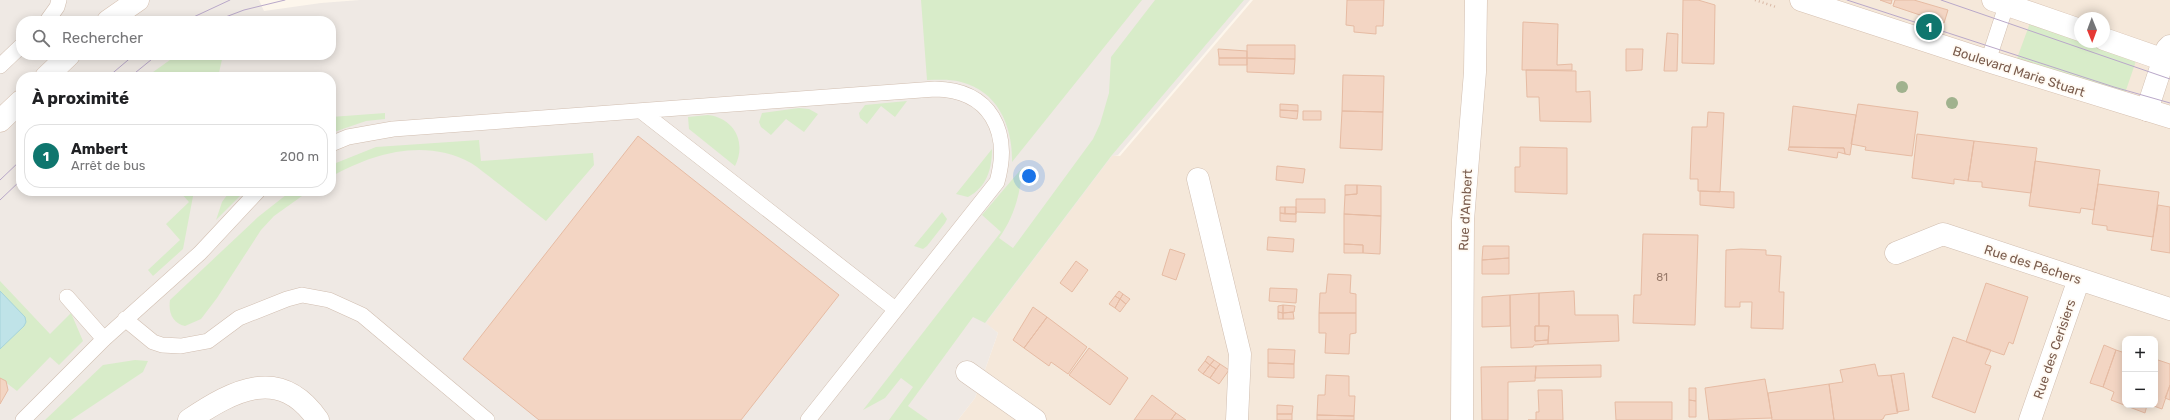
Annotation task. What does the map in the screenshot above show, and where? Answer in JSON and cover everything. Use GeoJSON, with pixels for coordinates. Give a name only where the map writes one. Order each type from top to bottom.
{"type":"FeatureCollection","features":[{"type":"Feature","properties":{"kind":"street"},"geometry":{"type":"LineString","coordinates":[[115,16],[138,0]]}},
{"type":"Feature","properties":{"kind":"street","name":"Rue d'Ambert"},"geometry":{"type":"LineString","coordinates":[[1462,420],[1463,220],[1475,72],[1476,0]]}},
{"type":"Feature","properties":{"kind":"street","name":"Boulevard Marie Stuart"},"geometry":{"type":"LineString","coordinates":[[1801,0],[1988,61],[2170,117]]}},
{"type":"Feature","properties":{"kind":"street"},"geometry":{"type":"LineString","coordinates":[[2002,1],[2074,28]]}},
{"type":"Feature","properties":{"kind":"street"},"geometry":{"type":"LineString","coordinates":[[2110,41],[2168,56],[2147,110]]}},
{"type":"Feature","properties":{"kind":"street"},"geometry":{"type":"LineString","coordinates":[[51,72],[64,60]]}},
{"type":"Feature","properties":{"kind":"street"},"geometry":{"type":"LineString","coordinates":[[0,121],[16,106]]}},
{"type":"Feature","properties":{"kind":"street"},"geometry":{"type":"LineString","coordinates":[[1198,179],[1240,354],[1237,420]]}},
{"type":"Feature","properties":{"kind":"street","name":"Rue des Pêchers"},"geometry":{"type":"LineString","coordinates":[[1896,253],[1943,234],[2170,309]]}},
{"type":"Feature","properties":{"kind":"street","name":"Rue des Cerisiers"},"geometry":{"type":"LineString","coordinates":[[2030,420],[2079,279]]}},
{"type":"Feature","properties":{"kind":"street"},"geometry":{"type":"LineString","coordinates":[[967,372],[1035,420]]}},
{"type":"Feature","properties":{"kind":"street"},"geometry":{"type":"LineString","coordinates":[[189,420],[228,396],[243,390],[258,388],[288,391],[300,398],[318,420]]}},
{"type":"Feature","properties":{"kind":"lane"},"geometry":{"type":"LineString","coordinates":[[51,16],[57,7],[58,0]]}},
{"type":"Feature","properties":{"kind":"lane"},"geometry":{"type":"LineString","coordinates":[[1988,61],[2002,1]]}},
{"type":"Feature","properties":{"kind":"lane"},"geometry":{"type":"LineString","coordinates":[[0,66],[16,51]]}},
{"type":"Feature","properties":{"kind":"lane"},"geometry":{"type":"LineString","coordinates":[[336,142],[348,137],[393,129],[935,89],[950,89],[966,93],[988,110],[999,132],[1002,159],[997,182],[808,420]]}},
{"type":"Feature","properties":{"kind":"lane"},"geometry":{"type":"LineString","coordinates":[[641,110],[895,309]]}},
{"type":"Feature","properties":{"kind":"lane"},"geometry":{"type":"LineString","coordinates":[[23,420],[125,319],[200,253],[253,196]]}},
{"type":"Feature","properties":{"kind":"lane"},"geometry":{"type":"LineString","coordinates":[[125,319],[153,342],[162,345],[181,346],[208,341],[239,318],[302,294],[329,300],[362,315],[487,420]]}},
{"type":"Feature","properties":{"kind":"lane"},"geometry":{"type":"LineString","coordinates":[[66,297],[104,339]]}},
{"type":"Feature","properties":{"kind":"shaded area"},"geometry":{"type":"Polygon","coordinates":[[[0,0],[259,0],[264,11],[321,3],[360,0],[1250,0],[1118,155],[1112,156],[986,323],[998,333],[975,398],[958,420],[0,420],[0,0]]]}},
{"type":"Feature","properties":{"kind":"shaded area"},"geometry":{"type":"Polygon","coordinates":[[[1253,0],[2170,0],[2170,420],[958,420],[975,398],[998,333],[985,323],[1112,155],[1120,156],[1253,0]]]}},
{"type":"Feature","properties":{"kind":"green space"},"geometry":{"type":"Polygon","coordinates":[[[921,0],[1142,0],[1012,162],[1010,136],[1006,124],[1001,112],[985,93],[961,82],[949,80],[927,80],[921,0]]]}},
{"type":"Feature","properties":{"kind":"green space"},"geometry":{"type":"Polygon","coordinates":[[[1155,0],[1244,0],[1112,155],[985,323],[973,317],[908,406],[928,420],[889,420],[913,387],[901,378],[885,398],[863,410],[1001,232],[982,215],[1023,167],[1013,213],[1005,230],[999,238],[1013,248],[1093,139],[1100,124],[1109,93],[1111,57],[1155,0]]]}},
{"type":"Feature","properties":{"kind":"green space"},"geometry":{"type":"Polygon","coordinates":[[[2030,23],[2074,39],[2074,48],[2100,48],[2136,61],[2124,96],[2016,61],[2030,23]]]}},
{"type":"Feature","properties":{"kind":"green space"},"geometry":{"type":"Polygon","coordinates":[[[170,60],[222,60],[219,72],[153,72],[170,60]]]}},
{"type":"Feature","properties":{"kind":"green space"},"geometry":{"type":"Polygon","coordinates":[[[907,101],[895,117],[881,106],[867,124],[860,118],[859,113],[865,105],[907,101]]]}},
{"type":"Feature","properties":{"kind":"green space"},"geometry":{"type":"Polygon","coordinates":[[[799,108],[809,109],[818,114],[804,132],[786,119],[771,135],[761,127],[759,122],[762,113],[799,108]]]}},
{"type":"Feature","properties":{"kind":"green space"},"geometry":{"type":"Polygon","coordinates":[[[385,113],[385,119],[366,121],[336,131],[336,117],[385,113]]]}},
{"type":"Feature","properties":{"kind":"green space"},"geometry":{"type":"Polygon","coordinates":[[[708,115],[725,121],[736,133],[740,148],[735,166],[689,129],[688,117],[708,115]]]}},
{"type":"Feature","properties":{"kind":"green space"},"geometry":{"type":"Polygon","coordinates":[[[479,140],[481,161],[593,153],[594,165],[546,221],[471,163],[454,155],[436,151],[418,150],[400,152],[382,155],[364,161],[336,174],[336,163],[376,147],[479,140]]]}},
{"type":"Feature","properties":{"kind":"green space"},"geometry":{"type":"Polygon","coordinates":[[[992,149],[991,164],[987,177],[980,188],[968,197],[956,194],[992,149]]]}},
{"type":"Feature","properties":{"kind":"green space"},"geometry":{"type":"Polygon","coordinates":[[[184,196],[193,196],[183,249],[153,276],[148,270],[180,240],[166,224],[189,202],[184,196]]]}},
{"type":"Feature","properties":{"kind":"green space"},"geometry":{"type":"Polygon","coordinates":[[[226,196],[240,196],[216,220],[222,202],[226,196]]]}},
{"type":"Feature","properties":{"kind":"green space"},"geometry":{"type":"Polygon","coordinates":[[[285,196],[302,196],[274,216],[261,230],[217,298],[201,319],[185,326],[174,320],[170,309],[170,300],[258,217],[285,196]]]}},
{"type":"Feature","properties":{"kind":"green space"},"geometry":{"type":"Polygon","coordinates":[[[942,212],[947,219],[927,246],[923,249],[914,246],[942,212]]]}},
{"type":"Feature","properties":{"kind":"green space"},"geometry":{"type":"Polygon","coordinates":[[[0,281],[50,334],[71,313],[83,341],[59,365],[50,357],[17,391],[0,378],[0,281]]]}},
{"type":"Feature","properties":{"kind":"green space"},"geometry":{"type":"Polygon","coordinates":[[[135,360],[148,361],[143,372],[71,420],[45,420],[103,365],[135,360]]]}},
{"type":"Feature","properties":{"kind":"water"},"geometry":{"type":"Polygon","coordinates":[[[0,291],[25,317],[26,322],[24,326],[0,349],[0,291]]]}},
{"type":"Feature","properties":{"kind":"building"},"geometry":{"type":"Polygon","coordinates":[[[1347,0],[1384,0],[1383,26],[1376,26],[1376,34],[1354,32],[1354,26],[1346,25],[1347,0]]]}},
{"type":"Feature","properties":{"kind":"building"},"geometry":{"type":"Polygon","coordinates":[[[1683,0],[1698,0],[1715,5],[1714,64],[1682,63],[1683,0]]]}},
{"type":"Feature","properties":{"kind":"building"},"geometry":{"type":"Polygon","coordinates":[[[1880,0],[1892,0],[1891,4],[1880,0]]]}},
{"type":"Feature","properties":{"kind":"building"},"geometry":{"type":"Polygon","coordinates":[[[1895,0],[1914,0],[1948,10],[1944,23],[1893,6],[1895,0]]]}},
{"type":"Feature","properties":{"kind":"building"},"geometry":{"type":"Polygon","coordinates":[[[1523,22],[1558,24],[1557,65],[1572,64],[1572,70],[1522,70],[1523,22]]]}},
{"type":"Feature","properties":{"kind":"building"},"geometry":{"type":"Polygon","coordinates":[[[1667,33],[1678,34],[1677,71],[1664,71],[1667,33]]]}},
{"type":"Feature","properties":{"kind":"building"},"geometry":{"type":"Polygon","coordinates":[[[1247,45],[1295,45],[1295,59],[1247,58],[1247,45]]]}},
{"type":"Feature","properties":{"kind":"building"},"geometry":{"type":"Polygon","coordinates":[[[1218,49],[1247,51],[1247,58],[1219,58],[1218,49]]]}},
{"type":"Feature","properties":{"kind":"building"},"geometry":{"type":"Polygon","coordinates":[[[1626,49],[1643,49],[1642,70],[1626,71],[1626,49]]]}},
{"type":"Feature","properties":{"kind":"building"},"geometry":{"type":"Polygon","coordinates":[[[1219,58],[1247,58],[1247,65],[1219,65],[1219,58]]]}},
{"type":"Feature","properties":{"kind":"building"},"geometry":{"type":"Polygon","coordinates":[[[1247,58],[1295,59],[1294,74],[1247,72],[1247,58]]]}},
{"type":"Feature","properties":{"kind":"building"},"geometry":{"type":"Polygon","coordinates":[[[1526,70],[1576,71],[1576,92],[1590,91],[1591,122],[1540,121],[1539,97],[1527,97],[1526,70]]]}},
{"type":"Feature","properties":{"kind":"building"},"geometry":{"type":"Polygon","coordinates":[[[1343,75],[1384,76],[1383,112],[1342,111],[1343,75]]]}},
{"type":"Feature","properties":{"kind":"building"},"geometry":{"type":"Polygon","coordinates":[[[1280,104],[1298,105],[1298,111],[1280,110],[1280,104]]]}},
{"type":"Feature","properties":{"kind":"building"},"geometry":{"type":"Polygon","coordinates":[[[1858,104],[1918,112],[1912,156],[1865,150],[1866,147],[1851,144],[1858,104]]]}},
{"type":"Feature","properties":{"kind":"building"},"geometry":{"type":"Polygon","coordinates":[[[1793,106],[1856,115],[1850,155],[1845,154],[1844,148],[1789,147],[1793,106]]]}},
{"type":"Feature","properties":{"kind":"building"},"geometry":{"type":"Polygon","coordinates":[[[1280,110],[1298,111],[1297,119],[1280,117],[1280,110]]]}},
{"type":"Feature","properties":{"kind":"building"},"geometry":{"type":"Polygon","coordinates":[[[1303,111],[1321,111],[1321,120],[1303,120],[1303,111]]]}},
{"type":"Feature","properties":{"kind":"building"},"geometry":{"type":"Polygon","coordinates":[[[1342,111],[1383,112],[1382,150],[1340,148],[1342,111]]]}},
{"type":"Feature","properties":{"kind":"building"},"geometry":{"type":"Polygon","coordinates":[[[1708,112],[1724,113],[1720,192],[1698,191],[1698,179],[1690,179],[1692,127],[1707,127],[1708,112]]]}},
{"type":"Feature","properties":{"kind":"building"},"geometry":{"type":"Polygon","coordinates":[[[1917,134],[1974,141],[1968,181],[1954,179],[1954,184],[1912,178],[1917,134]]]}},
{"type":"Feature","properties":{"kind":"building"},"geometry":{"type":"Polygon","coordinates":[[[638,136],[839,295],[741,420],[539,420],[463,359],[638,136]]]}},
{"type":"Feature","properties":{"kind":"building"},"geometry":{"type":"Polygon","coordinates":[[[1974,141],[2037,148],[2031,193],[1982,187],[1982,182],[1968,181],[1974,141]]]}},
{"type":"Feature","properties":{"kind":"building"},"geometry":{"type":"Polygon","coordinates":[[[1520,147],[1567,148],[1567,194],[1515,192],[1515,167],[1520,167],[1520,147]]]}},
{"type":"Feature","properties":{"kind":"building"},"geometry":{"type":"Polygon","coordinates":[[[1789,147],[1844,148],[1845,154],[1838,152],[1837,158],[1788,150],[1789,147]]]}},
{"type":"Feature","properties":{"kind":"building"},"geometry":{"type":"Polygon","coordinates":[[[2035,161],[2100,170],[2094,210],[2081,208],[2080,213],[2029,206],[2035,161]]]}},
{"type":"Feature","properties":{"kind":"building"},"geometry":{"type":"Polygon","coordinates":[[[1277,166],[1305,169],[1303,183],[1276,180],[1277,166]]]}},
{"type":"Feature","properties":{"kind":"building"},"geometry":{"type":"Polygon","coordinates":[[[2098,184],[2159,192],[2153,237],[2107,230],[2107,226],[2092,224],[2098,184]]]}},
{"type":"Feature","properties":{"kind":"building"},"geometry":{"type":"Polygon","coordinates":[[[1345,185],[1357,185],[1357,194],[1345,195],[1345,185]]]}},
{"type":"Feature","properties":{"kind":"building"},"geometry":{"type":"Polygon","coordinates":[[[1357,185],[1381,186],[1381,216],[1344,214],[1345,195],[1357,194],[1357,185]]]}},
{"type":"Feature","properties":{"kind":"building"},"geometry":{"type":"Polygon","coordinates":[[[1700,191],[1734,192],[1734,208],[1700,205],[1700,191]]]}},
{"type":"Feature","properties":{"kind":"building"},"geometry":{"type":"Polygon","coordinates":[[[1296,199],[1325,199],[1325,213],[1296,212],[1296,199]]]}},
{"type":"Feature","properties":{"kind":"building"},"geometry":{"type":"Polygon","coordinates":[[[2158,205],[2170,207],[2170,253],[2151,250],[2158,205]]]}},
{"type":"Feature","properties":{"kind":"building"},"geometry":{"type":"Polygon","coordinates":[[[1280,207],[1285,207],[1285,214],[1280,213],[1280,207]]]}},
{"type":"Feature","properties":{"kind":"building"},"geometry":{"type":"Polygon","coordinates":[[[1285,207],[1296,207],[1296,214],[1285,214],[1285,207]]]}},
{"type":"Feature","properties":{"kind":"building"},"geometry":{"type":"Polygon","coordinates":[[[1280,213],[1296,214],[1296,222],[1280,221],[1280,213]]]}},
{"type":"Feature","properties":{"kind":"building"},"geometry":{"type":"Polygon","coordinates":[[[1344,214],[1381,216],[1380,254],[1363,253],[1363,245],[1344,244],[1344,214]]]}},
{"type":"Feature","properties":{"kind":"building"},"geometry":{"type":"Polygon","coordinates":[[[1643,234],[1698,235],[1695,325],[1633,323],[1634,295],[1641,295],[1643,234]]]}},
{"type":"Feature","properties":{"kind":"building"},"geometry":{"type":"Polygon","coordinates":[[[1268,237],[1294,239],[1293,252],[1267,250],[1268,237]]]}},
{"type":"Feature","properties":{"kind":"building"},"geometry":{"type":"Polygon","coordinates":[[[1344,244],[1363,245],[1363,253],[1344,253],[1344,244]]]}},
{"type":"Feature","properties":{"kind":"building"},"geometry":{"type":"Polygon","coordinates":[[[1483,246],[1509,246],[1509,258],[1482,260],[1483,246]]]}},
{"type":"Feature","properties":{"kind":"building"},"geometry":{"type":"Polygon","coordinates":[[[1170,249],[1185,254],[1176,280],[1162,275],[1170,249]]]}},
{"type":"Feature","properties":{"kind":"building"},"geometry":{"type":"Polygon","coordinates":[[[1726,250],[1766,250],[1766,255],[1781,256],[1779,292],[1784,292],[1783,329],[1751,328],[1752,302],[1740,302],[1740,307],[1725,307],[1726,250]]]}},
{"type":"Feature","properties":{"kind":"building"},"geometry":{"type":"Polygon","coordinates":[[[1509,258],[1509,274],[1482,274],[1482,260],[1509,258]]]}},
{"type":"Feature","properties":{"kind":"building"},"geometry":{"type":"Polygon","coordinates":[[[1076,261],[1088,270],[1072,292],[1060,283],[1076,261]]]}},
{"type":"Feature","properties":{"kind":"building"},"geometry":{"type":"Polygon","coordinates":[[[1328,274],[1351,275],[1350,293],[1356,294],[1356,313],[1319,313],[1320,293],[1326,293],[1328,274]]]}},
{"type":"Feature","properties":{"kind":"building"},"geometry":{"type":"Polygon","coordinates":[[[1986,283],[2028,297],[2013,344],[2009,342],[2004,355],[1966,342],[1986,283]]]}},
{"type":"Feature","properties":{"kind":"building"},"geometry":{"type":"Polygon","coordinates":[[[1270,288],[1297,289],[1296,303],[1269,301],[1270,288]]]}},
{"type":"Feature","properties":{"kind":"building"},"geometry":{"type":"Polygon","coordinates":[[[1119,291],[1123,294],[1120,299],[1115,296],[1119,291]]]}},
{"type":"Feature","properties":{"kind":"building"},"geometry":{"type":"Polygon","coordinates":[[[1574,291],[1575,315],[1618,315],[1619,341],[1548,344],[1549,326],[1539,326],[1539,293],[1574,291]]]}},
{"type":"Feature","properties":{"kind":"building"},"geometry":{"type":"Polygon","coordinates":[[[1539,293],[1539,326],[1535,326],[1535,341],[1548,340],[1548,344],[1534,345],[1533,347],[1511,348],[1510,295],[1539,293]]]}},
{"type":"Feature","properties":{"kind":"building"},"geometry":{"type":"Polygon","coordinates":[[[1123,294],[1130,299],[1126,304],[1120,299],[1123,294]]]}},
{"type":"Feature","properties":{"kind":"building"},"geometry":{"type":"Polygon","coordinates":[[[1510,295],[1510,326],[1482,327],[1482,297],[1510,295]]]}},
{"type":"Feature","properties":{"kind":"building"},"geometry":{"type":"Polygon","coordinates":[[[1115,296],[1120,299],[1115,308],[1109,304],[1115,296]]]}},
{"type":"Feature","properties":{"kind":"building"},"geometry":{"type":"Polygon","coordinates":[[[1120,299],[1126,304],[1120,312],[1115,308],[1120,299]]]}},
{"type":"Feature","properties":{"kind":"building"},"geometry":{"type":"Polygon","coordinates":[[[1283,305],[1283,313],[1278,312],[1278,306],[1283,305]]]}},
{"type":"Feature","properties":{"kind":"building"},"geometry":{"type":"Polygon","coordinates":[[[1283,305],[1295,306],[1294,312],[1283,313],[1283,305]]]}},
{"type":"Feature","properties":{"kind":"building"},"geometry":{"type":"Polygon","coordinates":[[[1033,307],[1047,317],[1024,348],[1013,340],[1033,307]]]}},
{"type":"Feature","properties":{"kind":"building"},"geometry":{"type":"Polygon","coordinates":[[[1278,312],[1283,313],[1283,319],[1278,319],[1278,312]]]}},
{"type":"Feature","properties":{"kind":"building"},"geometry":{"type":"Polygon","coordinates":[[[1293,312],[1294,319],[1283,319],[1283,313],[1293,312]]]}},
{"type":"Feature","properties":{"kind":"building"},"geometry":{"type":"Polygon","coordinates":[[[1319,313],[1356,313],[1356,333],[1350,334],[1349,354],[1325,353],[1326,333],[1319,333],[1319,313]]]}},
{"type":"Feature","properties":{"kind":"building"},"geometry":{"type":"Polygon","coordinates":[[[1047,317],[1087,347],[1068,374],[1051,362],[1049,366],[1024,348],[1047,317]]]}},
{"type":"Feature","properties":{"kind":"building"},"geometry":{"type":"Polygon","coordinates":[[[1535,326],[1549,326],[1548,340],[1535,341],[1535,326]]]}},
{"type":"Feature","properties":{"kind":"building"},"geometry":{"type":"Polygon","coordinates":[[[1953,337],[1991,350],[1985,364],[1991,366],[1975,413],[1932,397],[1953,337]]]}},
{"type":"Feature","properties":{"kind":"building"},"geometry":{"type":"Polygon","coordinates":[[[2104,345],[2116,350],[2103,387],[2090,383],[2104,345]]]}},
{"type":"Feature","properties":{"kind":"building"},"geometry":{"type":"Polygon","coordinates":[[[1089,348],[1128,378],[1110,405],[1069,375],[1089,348]]]}},
{"type":"Feature","properties":{"kind":"building"},"geometry":{"type":"Polygon","coordinates":[[[1268,349],[1295,350],[1294,364],[1268,363],[1268,349]]]}},
{"type":"Feature","properties":{"kind":"building"},"geometry":{"type":"Polygon","coordinates":[[[2116,350],[2122,352],[2122,404],[2111,400],[2114,392],[2103,387],[2116,350]]]}},
{"type":"Feature","properties":{"kind":"building"},"geometry":{"type":"Polygon","coordinates":[[[1208,356],[1214,360],[1210,365],[1205,361],[1208,356]]]}},
{"type":"Feature","properties":{"kind":"building"},"geometry":{"type":"Polygon","coordinates":[[[1214,360],[1220,364],[1216,369],[1210,365],[1214,360]]]}},
{"type":"Feature","properties":{"kind":"building"},"geometry":{"type":"Polygon","coordinates":[[[2158,360],[2170,364],[2170,385],[2162,409],[2158,408],[2158,360]]]}},
{"type":"Feature","properties":{"kind":"building"},"geometry":{"type":"Polygon","coordinates":[[[1205,361],[1210,365],[1203,374],[1198,370],[1205,361]]]}},
{"type":"Feature","properties":{"kind":"building"},"geometry":{"type":"Polygon","coordinates":[[[1268,363],[1294,364],[1294,378],[1268,377],[1268,363]]]}},
{"type":"Feature","properties":{"kind":"building"},"geometry":{"type":"Polygon","coordinates":[[[1220,364],[1229,370],[1219,384],[1210,378],[1220,364]]]}},
{"type":"Feature","properties":{"kind":"building"},"geometry":{"type":"Polygon","coordinates":[[[1875,364],[1878,376],[1891,375],[1898,413],[1885,415],[1883,419],[1880,420],[1834,420],[1829,384],[1843,382],[1840,370],[1875,364]]]}},
{"type":"Feature","properties":{"kind":"building"},"geometry":{"type":"Polygon","coordinates":[[[1210,365],[1216,369],[1210,378],[1203,374],[1210,365]]]}},
{"type":"Feature","properties":{"kind":"building"},"geometry":{"type":"Polygon","coordinates":[[[1601,365],[1601,377],[1535,378],[1536,366],[1601,365]]]}},
{"type":"Feature","properties":{"kind":"building"},"geometry":{"type":"Polygon","coordinates":[[[1536,366],[1535,381],[1508,382],[1508,420],[1482,420],[1481,367],[1536,366]]]}},
{"type":"Feature","properties":{"kind":"building"},"geometry":{"type":"Polygon","coordinates":[[[1904,373],[1909,410],[1897,412],[1891,375],[1904,373]]]}},
{"type":"Feature","properties":{"kind":"building"},"geometry":{"type":"Polygon","coordinates":[[[1326,375],[1349,376],[1349,396],[1355,396],[1354,416],[1317,415],[1318,395],[1325,395],[1326,375]]]}},
{"type":"Feature","properties":{"kind":"building"},"geometry":{"type":"Polygon","coordinates":[[[0,378],[6,381],[8,390],[0,404],[0,378]]]}},
{"type":"Feature","properties":{"kind":"building"},"geometry":{"type":"Polygon","coordinates":[[[1765,379],[1772,418],[1709,420],[1705,388],[1765,379]]]}},
{"type":"Feature","properties":{"kind":"building"},"geometry":{"type":"Polygon","coordinates":[[[1829,384],[1834,420],[1772,420],[1768,393],[1829,384]]]}},
{"type":"Feature","properties":{"kind":"building"},"geometry":{"type":"Polygon","coordinates":[[[2170,385],[2170,400],[2165,398],[2170,385]]]}},
{"type":"Feature","properties":{"kind":"building"},"geometry":{"type":"Polygon","coordinates":[[[1689,388],[1696,388],[1696,401],[1689,400],[1689,388]]]}},
{"type":"Feature","properties":{"kind":"building"},"geometry":{"type":"Polygon","coordinates":[[[1538,390],[1562,390],[1563,420],[1536,420],[1536,412],[1539,412],[1538,390]]]}},
{"type":"Feature","properties":{"kind":"building"},"geometry":{"type":"Polygon","coordinates":[[[1152,395],[1176,413],[1171,420],[1134,420],[1152,395]]]}},
{"type":"Feature","properties":{"kind":"building"},"geometry":{"type":"Polygon","coordinates":[[[1689,400],[1696,401],[1696,417],[1689,417],[1689,400]]]}},
{"type":"Feature","properties":{"kind":"building"},"geometry":{"type":"Polygon","coordinates":[[[1615,402],[1672,402],[1672,420],[1616,420],[1615,402]]]}},
{"type":"Feature","properties":{"kind":"building"},"geometry":{"type":"Polygon","coordinates":[[[1277,405],[1293,406],[1292,414],[1277,414],[1277,405]]]}},
{"type":"Feature","properties":{"kind":"building"},"geometry":{"type":"Polygon","coordinates":[[[2132,408],[2146,408],[2145,413],[2132,408]]]}},
{"type":"Feature","properties":{"kind":"building"},"geometry":{"type":"Polygon","coordinates":[[[1176,413],[1186,420],[1171,420],[1176,413]]]}},
{"type":"Feature","properties":{"kind":"building"},"geometry":{"type":"Polygon","coordinates":[[[1277,414],[1292,414],[1292,420],[1277,420],[1277,414]]]}},
{"type":"Feature","properties":{"kind":"building"},"geometry":{"type":"Polygon","coordinates":[[[1317,415],[1354,416],[1354,420],[1317,420],[1317,415]]]}},
{"type":"Feature","properties":{"kind":"tram line"},"geometry":{"type":"LineString","coordinates":[[196,16],[230,0]]}},
{"type":"Feature","properties":{"kind":"tram line"},"geometry":{"type":"LineString","coordinates":[[228,16],[244,10],[285,0]]}},
{"type":"Feature","properties":{"kind":"tram line"},"geometry":{"type":"LineString","coordinates":[[1847,0],[2114,87],[2170,103]]}},
{"type":"Feature","properties":{"kind":"tram line"},"geometry":{"type":"LineString","coordinates":[[1941,0],[2170,79]]}},
{"type":"Feature","properties":{"kind":"tram line"},"geometry":{"type":"LineString","coordinates":[[114,72],[128,60]]}},
{"type":"Feature","properties":{"kind":"tram line"},"geometry":{"type":"LineString","coordinates":[[136,72],[151,60]]}},
{"type":"Feature","properties":{"kind":"tram line"},"geometry":{"type":"LineString","coordinates":[[0,180],[16,165]]}},
{"type":"Feature","properties":{"kind":"tram line"},"geometry":{"type":"LineString","coordinates":[[0,200],[16,185]]}},
{"type":"Feature","properties":{"kind":"place","name":"Ambert"},"geometry":{"type":"Point","coordinates":[1929,27]}}]}
